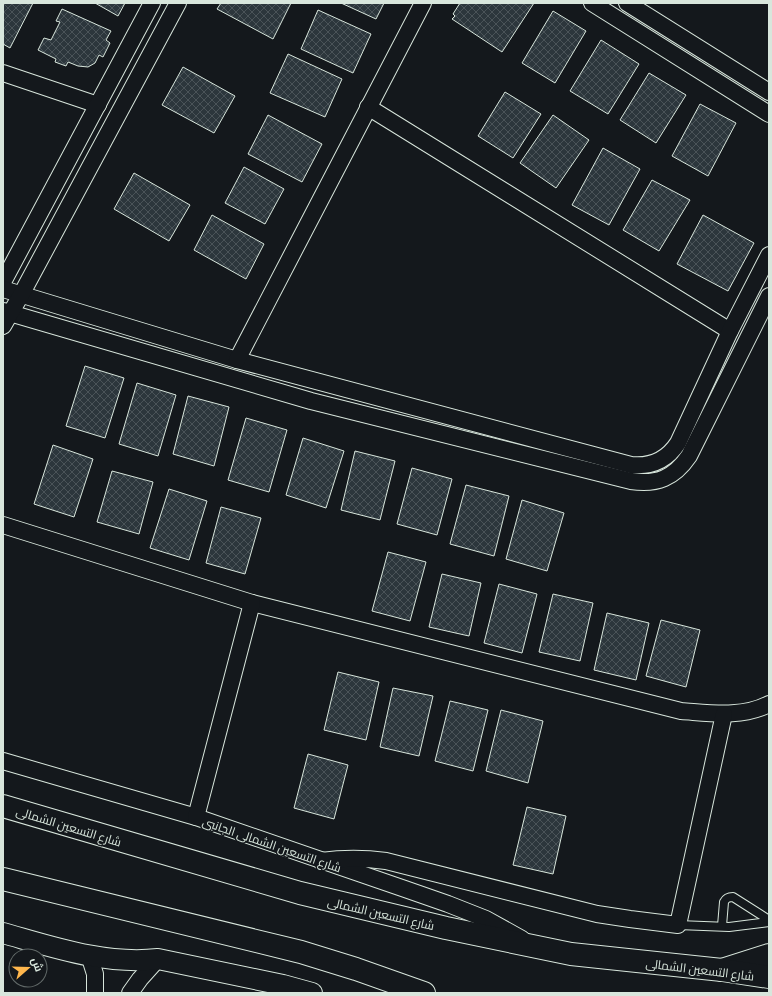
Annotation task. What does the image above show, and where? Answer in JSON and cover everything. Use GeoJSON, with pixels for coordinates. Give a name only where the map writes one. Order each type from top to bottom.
{"type":"FeatureCollection","features":[{"type":"Feature","properties":{"kind":"main road","name":"شارع التسعين الشمالى"},"geometry":{"type":"LineString","coordinates":[[3,806],[300,893],[446,928],[571,954],[722,970],[769,977]]}},
{"type":"Feature","properties":{"kind":"main road"},"geometry":{"type":"LineString","coordinates":[[3,879],[301,952],[356,969],[424,993]]}},
{"type":"Feature","properties":{"kind":"main road"},"geometry":{"type":"LineString","coordinates":[[722,970],[769,955]]}},
{"type":"Feature","properties":{"kind":"street"},"geometry":{"type":"LineString","coordinates":[[3,282],[152,3]]}},
{"type":"Feature","properties":{"kind":"street"},"geometry":{"type":"LineString","coordinates":[[178,3],[21,295],[6,317],[311,401],[631,481],[652,482],[672,474],[689,456],[769,296]]}},
{"type":"Feature","properties":{"kind":"street"},"geometry":{"type":"LineString","coordinates":[[237,360],[423,3]]}},
{"type":"Feature","properties":{"kind":"street"},"geometry":{"type":"LineString","coordinates":[[592,3],[769,114]]}},
{"type":"Feature","properties":{"kind":"street"},"geometry":{"type":"LineString","coordinates":[[627,3],[769,92]]}},
{"type":"Feature","properties":{"kind":"street"},"geometry":{"type":"LineString","coordinates":[[3,73],[98,104]]}},
{"type":"Feature","properties":{"kind":"street"},"geometry":{"type":"LineString","coordinates":[[368,107],[730,331]]}},
{"type":"Feature","properties":{"kind":"street"},"geometry":{"type":"LineString","coordinates":[[3,289],[237,360],[631,465],[646,466],[661,460],[673,450],[678,443],[730,331],[769,255]]}},
{"type":"Feature","properties":{"kind":"street"},"geometry":{"type":"LineString","coordinates":[[3,525],[252,603],[681,711],[724,714],[758,710],[769,704]]}},
{"type":"Feature","properties":{"kind":"street"},"geometry":{"type":"LineString","coordinates":[[196,817],[252,603]]}},
{"type":"Feature","properties":{"kind":"street"},"geometry":{"type":"LineString","coordinates":[[321,861],[350,858],[386,861],[597,914],[630,920],[678,925],[724,714]]}},
{"type":"Feature","properties":{"kind":"street","name":"شارع التسعين الشمالى الجانبى"},"geometry":{"type":"LineString","coordinates":[[3,761],[196,817],[448,904],[486,919],[534,946]]}},
{"type":"Feature","properties":{"kind":"street"},"geometry":{"type":"LineString","coordinates":[[3,933],[88,955],[142,961],[158,960],[284,985],[312,993]]}},
{"type":"Feature","properties":{"kind":"street"},"geometry":{"type":"LineString","coordinates":[[88,955],[95,974],[95,993]]}},
{"type":"Feature","properties":{"kind":"street"},"geometry":{"type":"LineString","coordinates":[[130,993],[140,979],[158,960]]}},
{"type":"Feature","properties":{"kind":"lane"},"geometry":{"type":"LineString","coordinates":[[722,926],[724,902],[729,897],[733,897],[769,921]]}},
{"type":"Feature","properties":{"kind":"lane"},"geometry":{"type":"LineString","coordinates":[[678,925],[742,926],[769,921]]}},
{"type":"Feature","properties":{"kind":"building"},"geometry":{"type":"Polygon","coordinates":[[[3,3],[33,3],[10,48],[3,44],[3,3]]]}},
{"type":"Feature","properties":{"kind":"building"},"geometry":{"type":"Polygon","coordinates":[[[95,3],[125,3],[118,16],[95,3]]]}},
{"type":"Feature","properties":{"kind":"building"},"geometry":{"type":"Polygon","coordinates":[[[221,3],[291,3],[273,39],[217,9],[221,3]]]}},
{"type":"Feature","properties":{"kind":"building"},"geometry":{"type":"Polygon","coordinates":[[[341,3],[384,3],[376,19],[341,3]]]}},
{"type":"Feature","properties":{"kind":"building"},"geometry":{"type":"Polygon","coordinates":[[[460,3],[534,3],[502,52],[452,19],[455,16],[453,14],[460,3]]]}},
{"type":"Feature","properties":{"kind":"building"},"geometry":{"type":"Polygon","coordinates":[[[62,9],[111,31],[106,40],[110,43],[103,57],[99,55],[95,63],[88,67],[78,66],[68,62],[66,66],[55,62],[56,59],[38,50],[44,38],[51,40],[60,22],[56,21],[62,9]]]}},
{"type":"Feature","properties":{"kind":"building"},"geometry":{"type":"Polygon","coordinates":[[[318,10],[371,34],[353,73],[301,49],[318,10]]]}},
{"type":"Feature","properties":{"kind":"building"},"geometry":{"type":"Polygon","coordinates":[[[553,11],[586,31],[555,83],[522,63],[553,11]]]}},
{"type":"Feature","properties":{"kind":"building"},"geometry":{"type":"Polygon","coordinates":[[[601,40],[639,64],[608,114],[570,91],[601,40]]]}},
{"type":"Feature","properties":{"kind":"building"},"geometry":{"type":"Polygon","coordinates":[[[288,54],[342,79],[325,117],[270,93],[288,54]]]}},
{"type":"Feature","properties":{"kind":"building"},"geometry":{"type":"Polygon","coordinates":[[[183,67],[235,96],[214,133],[162,105],[183,67]]]}},
{"type":"Feature","properties":{"kind":"building"},"geometry":{"type":"Polygon","coordinates":[[[649,73],[686,95],[656,143],[620,120],[649,73]]]}},
{"type":"Feature","properties":{"kind":"building"},"geometry":{"type":"Polygon","coordinates":[[[505,92],[541,114],[513,158],[478,136],[505,92]]]}},
{"type":"Feature","properties":{"kind":"building"},"geometry":{"type":"Polygon","coordinates":[[[700,104],[736,123],[708,176],[672,156],[700,104]]]}},
{"type":"Feature","properties":{"kind":"building"},"geometry":{"type":"Polygon","coordinates":[[[268,115],[322,144],[302,182],[248,154],[268,115]]]}},
{"type":"Feature","properties":{"kind":"building"},"geometry":{"type":"Polygon","coordinates":[[[553,115],[589,140],[556,188],[520,163],[553,115]]]}},
{"type":"Feature","properties":{"kind":"building"},"geometry":{"type":"Polygon","coordinates":[[[603,148],[640,169],[609,225],[572,205],[603,148]]]}},
{"type":"Feature","properties":{"kind":"building"},"geometry":{"type":"Polygon","coordinates":[[[244,167],[284,189],[265,224],[225,203],[244,167]]]}},
{"type":"Feature","properties":{"kind":"building"},"geometry":{"type":"Polygon","coordinates":[[[134,173],[190,205],[169,241],[114,209],[134,173]]]}},
{"type":"Feature","properties":{"kind":"building"},"geometry":{"type":"Polygon","coordinates":[[[652,180],[690,200],[659,251],[623,230],[652,180]]]}},
{"type":"Feature","properties":{"kind":"building"},"geometry":{"type":"Polygon","coordinates":[[[212,215],[264,244],[246,279],[194,250],[212,215]]]}},
{"type":"Feature","properties":{"kind":"building"},"geometry":{"type":"Polygon","coordinates":[[[703,215],[754,243],[728,291],[677,264],[703,215]]]}},
{"type":"Feature","properties":{"kind":"building"},"geometry":{"type":"Polygon","coordinates":[[[85,366],[124,378],[105,438],[66,426],[85,366]]]}},
{"type":"Feature","properties":{"kind":"building"},"geometry":{"type":"Polygon","coordinates":[[[137,383],[176,395],[158,456],[119,444],[137,383]]]}},
{"type":"Feature","properties":{"kind":"building"},"geometry":{"type":"Polygon","coordinates":[[[188,396],[229,407],[214,466],[173,454],[188,396]]]}},
{"type":"Feature","properties":{"kind":"building"},"geometry":{"type":"Polygon","coordinates":[[[246,418],[287,430],[269,492],[228,480],[246,418]]]}},
{"type":"Feature","properties":{"kind":"building"},"geometry":{"type":"Polygon","coordinates":[[[303,438],[344,451],[326,508],[286,495],[303,438]]]}},
{"type":"Feature","properties":{"kind":"building"},"geometry":{"type":"Polygon","coordinates":[[[53,445],[93,459],[74,517],[34,504],[53,445]]]}},
{"type":"Feature","properties":{"kind":"building"},"geometry":{"type":"Polygon","coordinates":[[[355,451],[395,461],[380,520],[341,510],[355,451]]]}},
{"type":"Feature","properties":{"kind":"building"},"geometry":{"type":"Polygon","coordinates":[[[412,468],[452,479],[437,535],[397,524],[412,468]]]}},
{"type":"Feature","properties":{"kind":"building"},"geometry":{"type":"Polygon","coordinates":[[[112,471],[153,482],[139,534],[97,522],[112,471]]]}},
{"type":"Feature","properties":{"kind":"building"},"geometry":{"type":"Polygon","coordinates":[[[466,485],[509,496],[494,556],[450,544],[466,485]]]}},
{"type":"Feature","properties":{"kind":"building"},"geometry":{"type":"Polygon","coordinates":[[[169,489],[207,501],[189,560],[150,548],[169,489]]]}},
{"type":"Feature","properties":{"kind":"building"},"geometry":{"type":"Polygon","coordinates":[[[522,500],[564,513],[547,571],[506,559],[522,500]]]}},
{"type":"Feature","properties":{"kind":"building"},"geometry":{"type":"Polygon","coordinates":[[[221,507],[261,518],[245,574],[206,563],[221,507]]]}},
{"type":"Feature","properties":{"kind":"building"},"geometry":{"type":"Polygon","coordinates":[[[388,552],[426,562],[410,621],[372,611],[388,552]]]}},
{"type":"Feature","properties":{"kind":"building"},"geometry":{"type":"Polygon","coordinates":[[[442,574],[481,583],[469,636],[429,627],[442,574]]]}},
{"type":"Feature","properties":{"kind":"building"},"geometry":{"type":"Polygon","coordinates":[[[499,584],[537,594],[522,653],[484,643],[499,584]]]}},
{"type":"Feature","properties":{"kind":"building"},"geometry":{"type":"Polygon","coordinates":[[[553,594],[593,603],[580,661],[539,652],[553,594]]]}},
{"type":"Feature","properties":{"kind":"building"},"geometry":{"type":"Polygon","coordinates":[[[607,613],[649,623],[636,680],[594,670],[607,613]]]}},
{"type":"Feature","properties":{"kind":"building"},"geometry":{"type":"Polygon","coordinates":[[[661,620],[700,630],[686,687],[646,676],[661,620]]]}},
{"type":"Feature","properties":{"kind":"building"},"geometry":{"type":"Polygon","coordinates":[[[338,672],[379,682],[366,740],[324,730],[338,672]]]}},
{"type":"Feature","properties":{"kind":"building"},"geometry":{"type":"Polygon","coordinates":[[[393,688],[433,696],[419,756],[380,747],[393,688]]]}},
{"type":"Feature","properties":{"kind":"building"},"geometry":{"type":"Polygon","coordinates":[[[450,701],[488,710],[473,771],[435,761],[450,701]]]}},
{"type":"Feature","properties":{"kind":"building"},"geometry":{"type":"Polygon","coordinates":[[[501,710],[543,721],[528,783],[486,771],[501,710]]]}},
{"type":"Feature","properties":{"kind":"building"},"geometry":{"type":"Polygon","coordinates":[[[308,754],[348,765],[334,819],[294,808],[308,754]]]}},
{"type":"Feature","properties":{"kind":"building"},"geometry":{"type":"Polygon","coordinates":[[[527,807],[566,816],[553,874],[513,865],[527,807]]]}}]}
